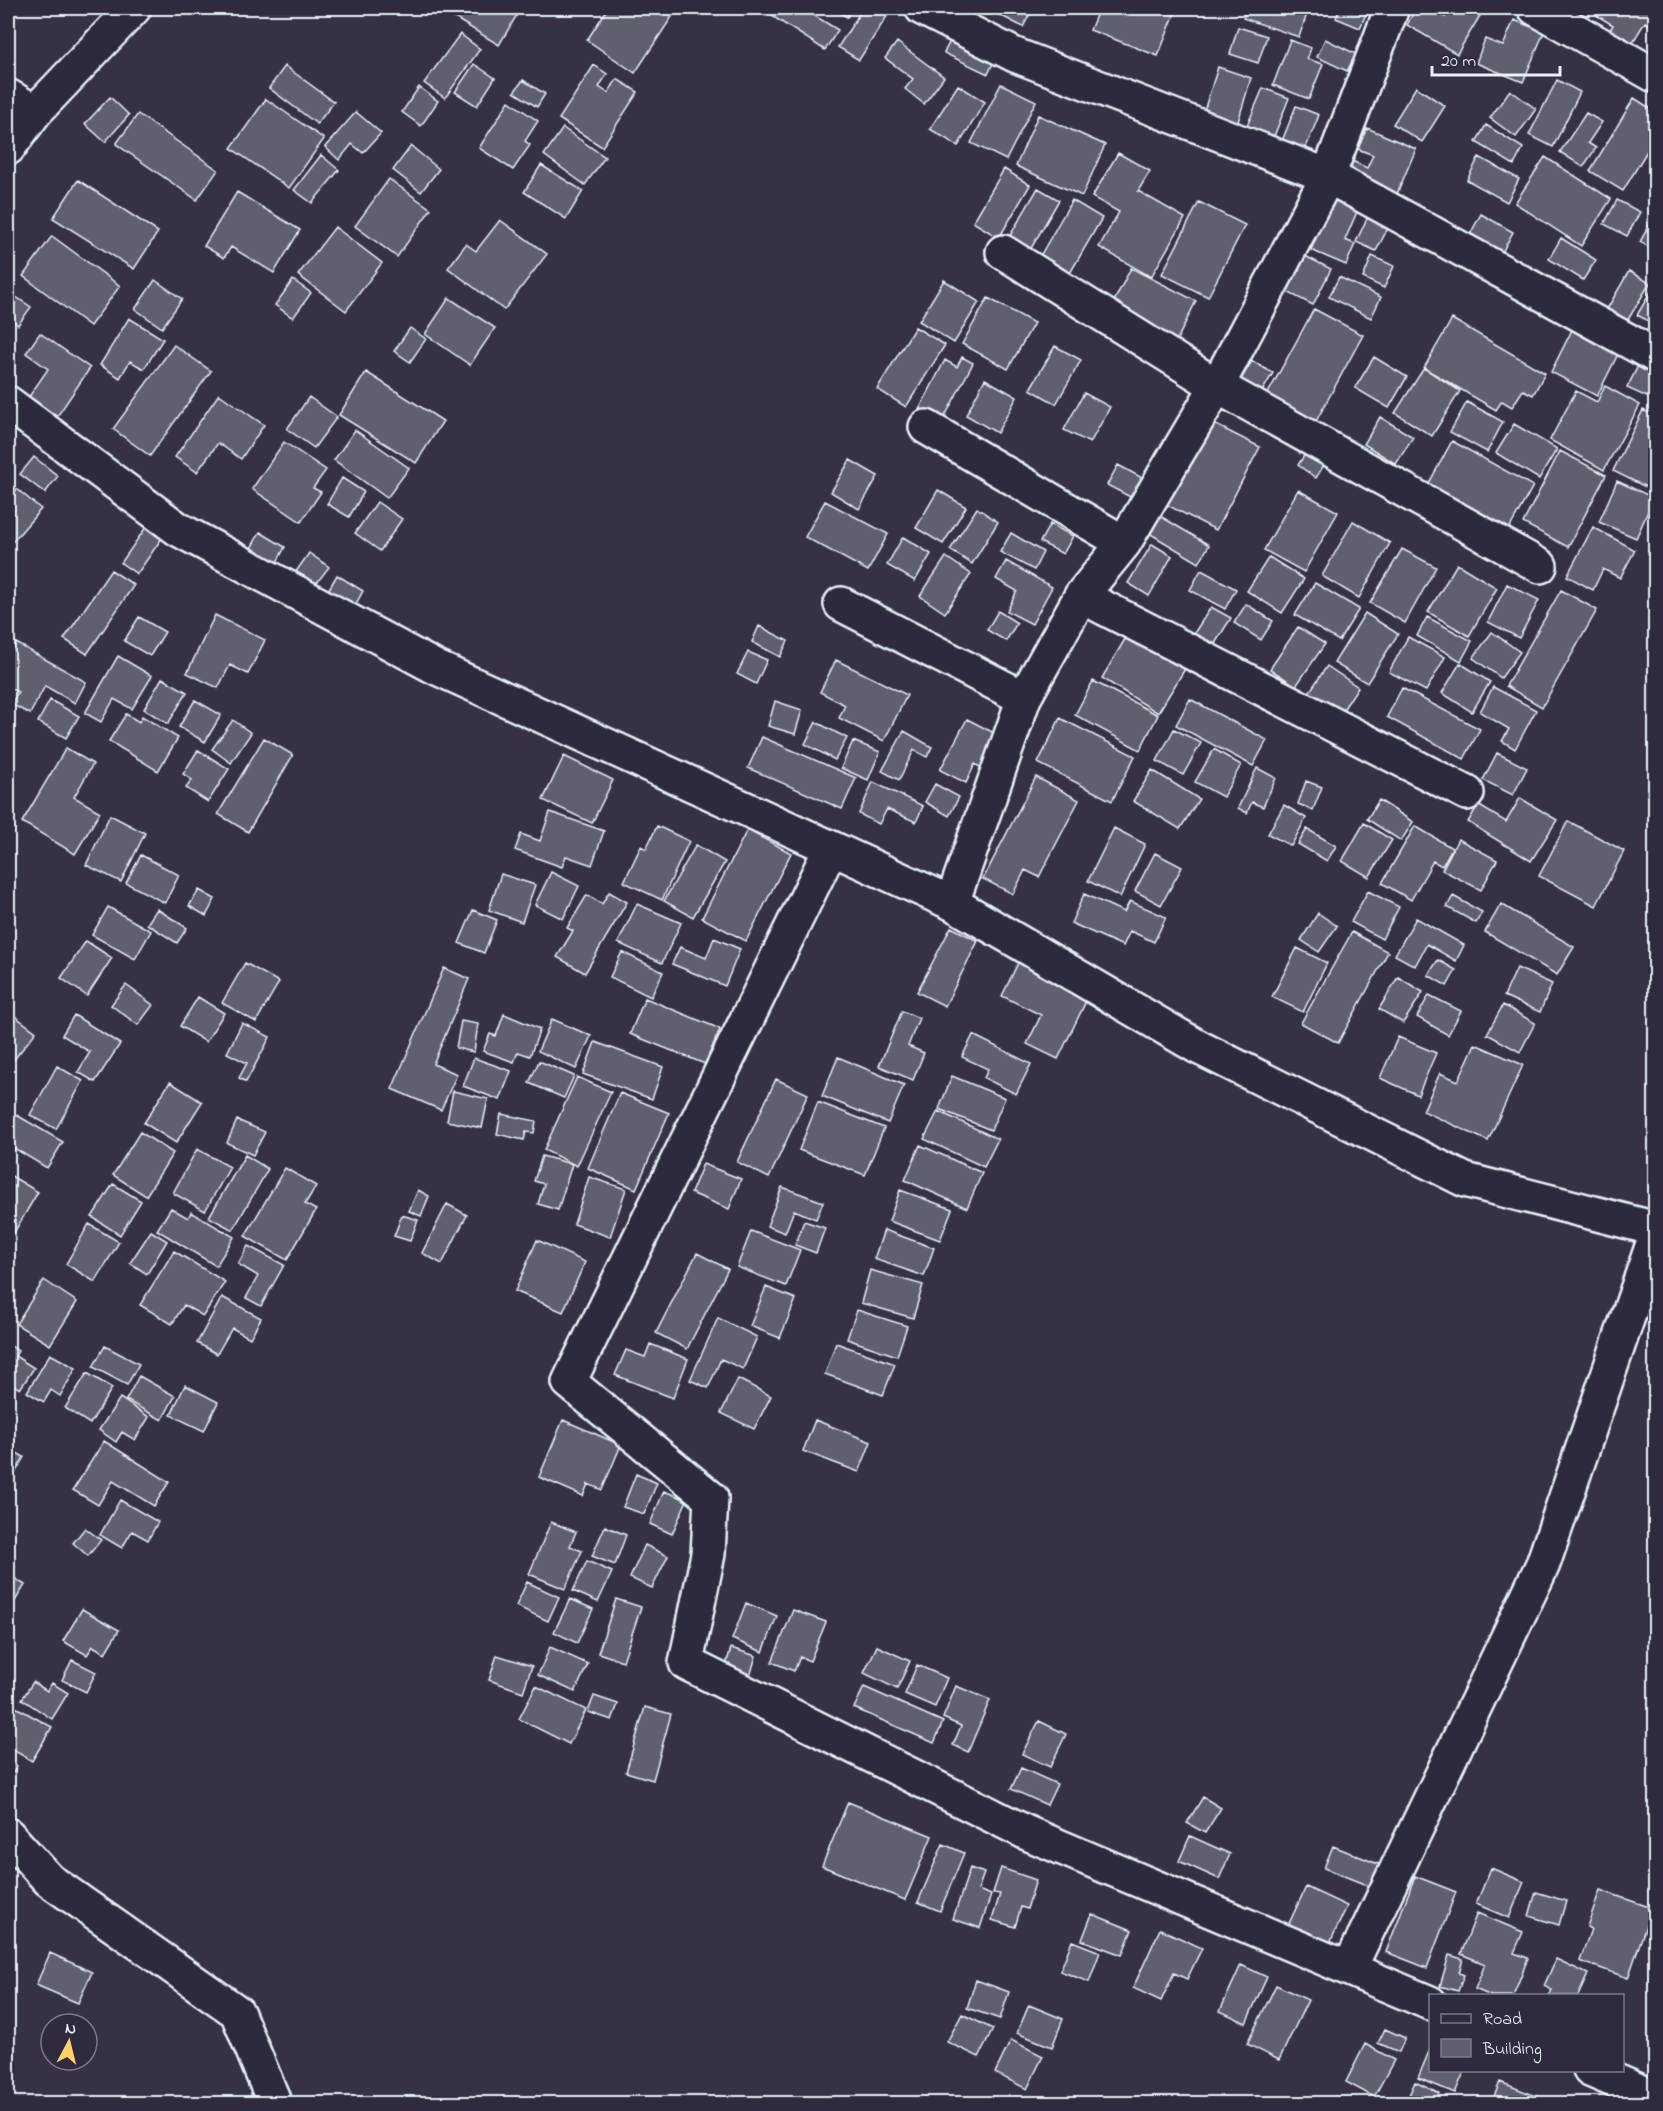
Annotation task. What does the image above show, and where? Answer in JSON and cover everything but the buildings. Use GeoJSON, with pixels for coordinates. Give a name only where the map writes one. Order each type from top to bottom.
{"type":"FeatureCollection","features":[{"type":"Feature","properties":{"kind":"street"},"geometry":{"type":"LineString","coordinates":[[8,148],[21,104],[134,8]]}},
{"type":"Feature","properties":{"kind":"street"},"geometry":{"type":"LineString","coordinates":[[922,8],[1014,55],[1328,176],[1656,356]]}},
{"type":"Feature","properties":{"kind":"street"},"geometry":{"type":"LineString","coordinates":[[952,903],[1024,698],[1080,596],[1124,543],[1217,386],[1328,176],[1392,8]]}},
{"type":"Feature","properties":{"kind":"street"},"geometry":{"type":"LineString","coordinates":[[1535,8],[1656,76]]}},
{"type":"Feature","properties":{"kind":"street"},"geometry":{"type":"LineString","coordinates":[[1003,252],[1217,386],[1540,566]]}},
{"type":"Feature","properties":{"kind":"street"},"geometry":{"type":"LineString","coordinates":[[8,404],[178,529],[435,667],[952,903],[1198,1047],[1465,1180],[1656,1229]]}},
{"type":"Feature","properties":{"kind":"street"},"geometry":{"type":"LineString","coordinates":[[926,427],[1124,543]]}},
{"type":"Feature","properties":{"kind":"street"},"geometry":{"type":"LineString","coordinates":[[1080,596],[1467,792]]}},
{"type":"Feature","properties":{"kind":"street"},"geometry":{"type":"LineString","coordinates":[[841,604],[1024,698]]}},
{"type":"Feature","properties":{"kind":"street"},"geometry":{"type":"LineString","coordinates":[[831,848],[569,1382],[711,1498],[708,1554],[686,1663],[1027,1833],[1429,2002]]}},
{"type":"Feature","properties":{"kind":"street"},"geometry":{"type":"LineString","coordinates":[[1349,1969],[1543,1564],[1656,1235]]}},
{"type":"Feature","properties":{"kind":"street"},"geometry":{"type":"LineString","coordinates":[[8,1835],[49,1880],[237,2012],[275,2103]]}},
{"type":"Feature","properties":{"kind":"street"},"geometry":{"type":"LineString","coordinates":[[1595,2072],[1656,2098]]}}]}
